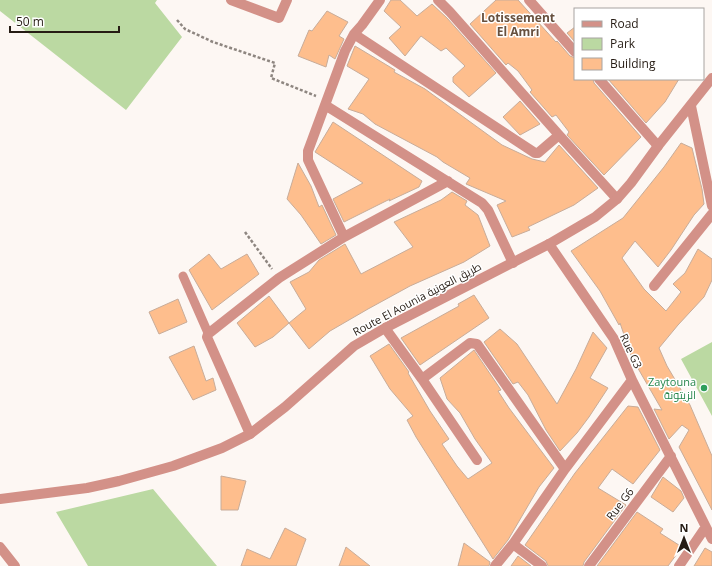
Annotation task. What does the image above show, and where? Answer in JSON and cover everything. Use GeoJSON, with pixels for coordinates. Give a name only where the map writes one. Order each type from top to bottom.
{"type":"FeatureCollection","features":[{"type":"Feature","properties":{"kind":"street"},"geometry":{"type":"LineString","coordinates":[[231,0],[279,18],[287,0]]}},
{"type":"Feature","properties":{"kind":"street"},"geometry":{"type":"LineString","coordinates":[[344,237],[307,155],[345,51],[354,34],[380,0]]}},
{"type":"Feature","properties":{"kind":"street"},"geometry":{"type":"LineString","coordinates":[[438,0],[456,18],[558,135],[617,199]]}},
{"type":"Feature","properties":{"kind":"street"},"geometry":{"type":"LineString","coordinates":[[530,0],[574,51]]}},
{"type":"Feature","properties":{"kind":"street"},"geometry":{"type":"LineString","coordinates":[[354,34],[535,153],[538,153],[558,135]]}},
{"type":"Feature","properties":{"kind":"street","name":"Route El Aounia طريق العونية"},"geometry":{"type":"LineString","coordinates":[[0,499],[87,488],[119,481],[180,464],[222,448],[250,434],[285,407],[354,346],[385,328],[513,263],[595,217],[617,199],[632,183],[658,146],[712,78]]}},
{"type":"Feature","properties":{"kind":"street"},"geometry":{"type":"LineString","coordinates":[[600,80],[658,146]]}},
{"type":"Feature","properties":{"kind":"street"},"geometry":{"type":"LineString","coordinates":[[325,105],[476,199],[488,210],[513,263]]}},
{"type":"Feature","properties":{"kind":"street"},"geometry":{"type":"LineString","coordinates":[[691,106],[712,206]]}},
{"type":"Feature","properties":{"kind":"street"},"geometry":{"type":"LineString","coordinates":[[250,434],[207,337],[208,333],[278,278],[344,237],[448,181]]}},
{"type":"Feature","properties":{"kind":"street"},"geometry":{"type":"LineString","coordinates":[[654,286],[712,214]]}},
{"type":"Feature","properties":{"kind":"street","name":"Rue G3"},"geometry":{"type":"LineString","coordinates":[[548,244],[614,339],[632,380],[671,456],[705,528],[712,539]]}},
{"type":"Feature","properties":{"kind":"street"},"geometry":{"type":"LineString","coordinates":[[385,328],[477,460]]}},
{"type":"Feature","properties":{"kind":"street"},"geometry":{"type":"LineString","coordinates":[[422,379],[470,343],[477,344],[565,469]]}},
{"type":"Feature","properties":{"kind":"street"},"geometry":{"type":"LineString","coordinates":[[495,566],[513,544],[565,469],[632,380]]}},
{"type":"Feature","properties":{"kind":"street","name":"Rue G6"},"geometry":{"type":"LineString","coordinates":[[589,566],[671,456]]}},
{"type":"Feature","properties":{"kind":"street"},"geometry":{"type":"LineString","coordinates":[[680,566],[705,528]]}},
{"type":"Feature","properties":{"kind":"street"},"geometry":{"type":"LineString","coordinates":[[513,544],[542,566]]}},
{"type":"Feature","properties":{"kind":"street"},"geometry":{"type":"LineString","coordinates":[[0,547],[15,566]]}},
{"type":"Feature","properties":{"kind":"lane"},"geometry":{"type":"LineString","coordinates":[[183,276],[208,333]]}},
{"type":"Feature","properties":{"kind":"path"},"geometry":{"type":"LineString","coordinates":[[177,20],[185,29],[212,42],[275,63],[271,78],[315,96],[325,105]]}},
{"type":"Feature","properties":{"kind":"path"},"geometry":{"type":"LineString","coordinates":[[245,232],[278,278]]}},
{"type":"Feature","properties":{"kind":"green space"},"geometry":{"type":"Polygon","coordinates":[[[0,0],[157,0],[155,3],[182,37],[126,110],[0,11],[0,0]]]}},
{"type":"Feature","properties":{"kind":"green space","name":"Zaytouna الزيتونة"},"geometry":{"type":"Polygon","coordinates":[[[712,342],[712,416],[681,359],[712,342]]]}},
{"type":"Feature","properties":{"kind":"green space"},"geometry":{"type":"Polygon","coordinates":[[[153,489],[217,566],[88,566],[56,512],[153,489]]]}},
{"type":"Feature","properties":{"kind":"building"},"geometry":{"type":"Polygon","coordinates":[[[391,0],[400,0],[417,16],[432,4],[447,18],[496,73],[469,97],[453,82],[453,77],[465,66],[446,48],[441,51],[421,36],[405,56],[389,38],[401,27],[384,11],[391,0]]]}},
{"type":"Feature","properties":{"kind":"building"},"geometry":{"type":"Polygon","coordinates":[[[496,0],[518,0],[556,42],[557,41],[570,56],[574,58],[574,80],[593,80],[594,83],[641,137],[604,175],[567,135],[569,132],[556,115],[552,117],[530,92],[532,90],[518,71],[508,63],[506,65],[470,24],[496,0]]]}},
{"type":"Feature","properties":{"kind":"building"},"geometry":{"type":"Polygon","coordinates":[[[327,11],[348,22],[339,36],[344,39],[335,59],[329,55],[326,67],[298,56],[309,30],[312,31],[327,11]]]}},
{"type":"Feature","properties":{"kind":"building"},"geometry":{"type":"Polygon","coordinates":[[[574,28],[574,41],[567,33],[574,28]]]}},
{"type":"Feature","properties":{"kind":"building"},"geometry":{"type":"Polygon","coordinates":[[[355,46],[395,70],[394,72],[425,89],[502,145],[532,159],[545,162],[559,145],[598,188],[574,205],[528,227],[530,230],[512,237],[497,205],[506,201],[466,184],[470,178],[437,157],[375,124],[363,114],[348,109],[369,79],[347,66],[355,46]]]}},
{"type":"Feature","properties":{"kind":"building"},"geometry":{"type":"Polygon","coordinates":[[[609,80],[678,80],[665,102],[646,123],[609,80]]]}},
{"type":"Feature","properties":{"kind":"building"},"geometry":{"type":"Polygon","coordinates":[[[520,101],[540,124],[520,135],[503,117],[520,101]]]}},
{"type":"Feature","properties":{"kind":"building"},"geometry":{"type":"Polygon","coordinates":[[[333,122],[422,181],[419,187],[389,201],[390,199],[344,222],[333,199],[363,183],[315,152],[333,122]]]}},
{"type":"Feature","properties":{"kind":"building"},"geometry":{"type":"Polygon","coordinates":[[[681,143],[692,148],[704,204],[694,215],[658,267],[635,241],[622,258],[644,289],[666,311],[681,292],[673,284],[685,273],[698,249],[712,259],[712,280],[704,297],[659,348],[667,366],[690,405],[712,456],[712,510],[679,447],[689,430],[682,425],[669,439],[654,409],[662,410],[632,358],[620,323],[619,325],[600,291],[571,251],[623,218],[664,167],[681,143]]]}},
{"type":"Feature","properties":{"kind":"building"},"geometry":{"type":"Polygon","coordinates":[[[298,163],[311,186],[319,207],[322,205],[336,235],[321,244],[301,215],[287,199],[298,163]]]}},
{"type":"Feature","properties":{"kind":"building"},"geometry":{"type":"Polygon","coordinates":[[[452,192],[467,201],[465,205],[478,215],[490,246],[464,262],[410,286],[368,309],[330,331],[309,349],[289,323],[306,309],[290,282],[309,272],[319,260],[345,244],[361,274],[413,247],[394,222],[441,200],[452,192]]]}},
{"type":"Feature","properties":{"kind":"building"},"geometry":{"type":"Polygon","coordinates":[[[209,254],[221,269],[247,254],[259,274],[212,310],[189,270],[209,254]]]}},
{"type":"Feature","properties":{"kind":"building"},"geometry":{"type":"Polygon","coordinates":[[[474,295],[489,318],[420,365],[401,338],[459,306],[458,304],[474,295]]]}},
{"type":"Feature","properties":{"kind":"building"},"geometry":{"type":"Polygon","coordinates":[[[269,296],[289,323],[273,337],[255,347],[237,323],[269,296]]]}},
{"type":"Feature","properties":{"kind":"building"},"geometry":{"type":"Polygon","coordinates":[[[178,299],[187,322],[159,334],[149,312],[178,299]]]}},
{"type":"Feature","properties":{"kind":"building"},"geometry":{"type":"Polygon","coordinates":[[[500,329],[517,344],[557,404],[576,369],[593,332],[607,348],[590,378],[608,388],[577,433],[560,451],[546,430],[528,395],[518,382],[513,384],[484,342],[500,329]]]}},
{"type":"Feature","properties":{"kind":"building"},"geometry":{"type":"Polygon","coordinates":[[[389,344],[409,372],[408,373],[430,411],[449,439],[442,444],[468,479],[492,463],[475,439],[460,413],[447,399],[440,378],[474,350],[501,390],[498,391],[509,408],[554,468],[539,487],[508,540],[493,559],[416,437],[407,420],[413,416],[390,389],[370,356],[389,344]]]}},
{"type":"Feature","properties":{"kind":"building"},"geometry":{"type":"Polygon","coordinates":[[[194,346],[206,381],[213,378],[216,390],[193,400],[169,357],[194,346]]]}},
{"type":"Feature","properties":{"kind":"building"},"geometry":{"type":"Polygon","coordinates":[[[628,406],[638,407],[660,450],[633,484],[612,469],[598,488],[626,505],[584,562],[583,566],[548,566],[546,561],[525,545],[575,473],[628,406]]]}},
{"type":"Feature","properties":{"kind":"building"},"geometry":{"type":"Polygon","coordinates":[[[221,476],[246,481],[238,510],[221,510],[221,476]]]}},
{"type":"Feature","properties":{"kind":"building"},"geometry":{"type":"Polygon","coordinates":[[[663,477],[681,491],[684,498],[673,512],[651,497],[663,477]]]}},
{"type":"Feature","properties":{"kind":"building"},"geometry":{"type":"Polygon","coordinates":[[[637,512],[663,529],[660,533],[682,547],[668,566],[597,566],[637,512]]]}},
{"type":"Feature","properties":{"kind":"building"},"geometry":{"type":"Polygon","coordinates":[[[285,528],[306,539],[296,566],[241,566],[247,549],[270,559],[285,528]]]}},
{"type":"Feature","properties":{"kind":"building"},"geometry":{"type":"Polygon","coordinates":[[[464,543],[490,562],[489,566],[458,566],[464,543]]]}},
{"type":"Feature","properties":{"kind":"building"},"geometry":{"type":"Polygon","coordinates":[[[346,547],[370,566],[339,566],[346,547]]]}},
{"type":"Feature","properties":{"kind":"building"},"geometry":{"type":"Polygon","coordinates":[[[705,548],[712,552],[712,566],[694,566],[705,548]]]}},
{"type":"Feature","properties":{"kind":"building"},"geometry":{"type":"Polygon","coordinates":[[[518,556],[531,566],[511,566],[518,556]]]}},
{"type":"Feature","properties":{"kind":"place","name":"Zaytouna الزيتونة"},"geometry":{"type":"Point","coordinates":[704,388]}},
{"type":"Feature","properties":{"kind":"district","name":"Lotissement El Amri"},"geometry":{"type":"Point","coordinates":[518,25]}}]}
